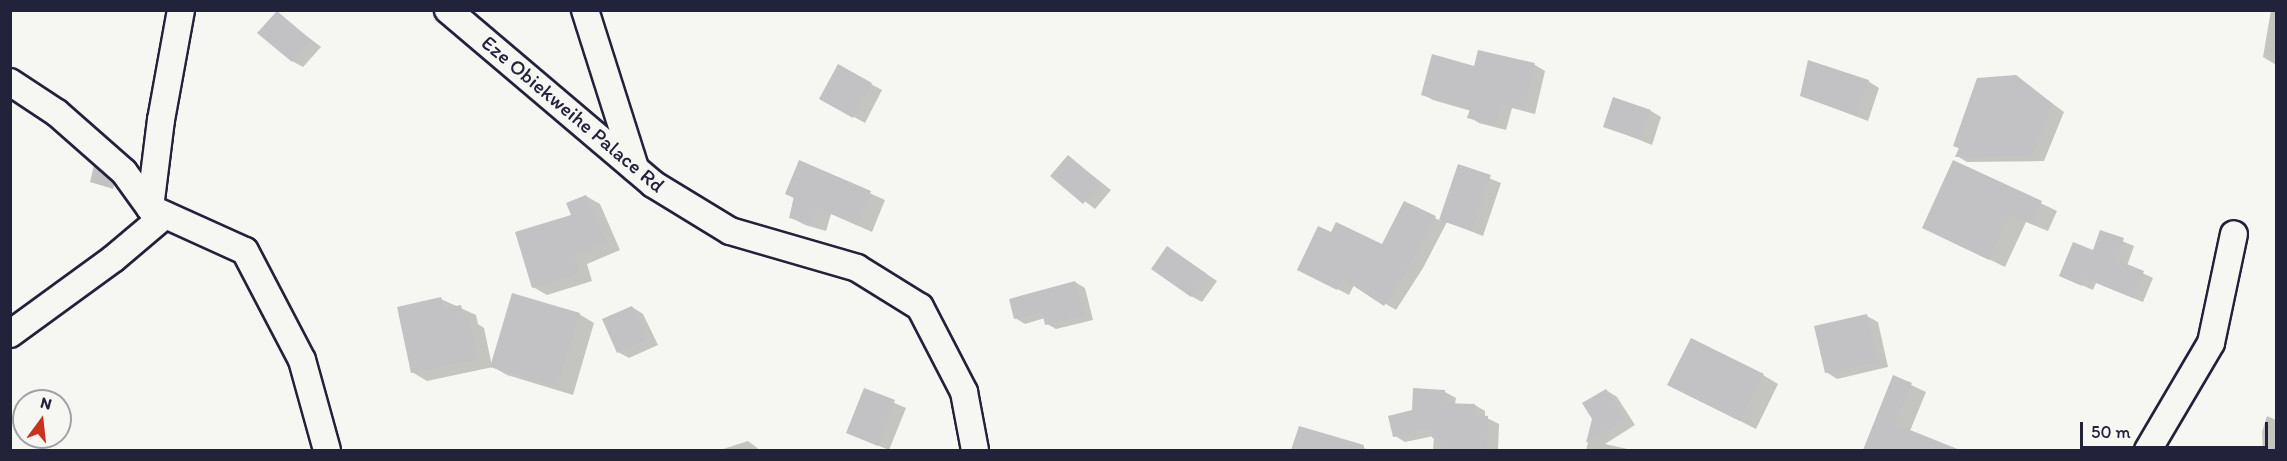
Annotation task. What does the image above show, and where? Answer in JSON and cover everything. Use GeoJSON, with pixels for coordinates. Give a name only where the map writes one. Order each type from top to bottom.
{"type":"FeatureCollection","features":[{"type":"Feature","properties":{"kind":"street"},"geometry":{"type":"LineString","coordinates":[[10,334],[113,259],[157,211],[161,120],[181,10]]}},
{"type":"Feature","properties":{"kind":"street","name":"Eze Obiekweihe Palace Rd"},"geometry":{"type":"LineString","coordinates":[[448,10],[653,184],[730,231],[857,268],[920,307],[964,392],[975,450]]}},
{"type":"Feature","properties":{"kind":"street"},"geometry":{"type":"LineString","coordinates":[[585,10],[635,168]]}},
{"type":"Feature","properties":{"kind":"street"},"geometry":{"type":"LineString","coordinates":[[10,82],[57,113],[124,172],[157,211],[245,251],[302,360],[327,450]]}},
{"type":"Feature","properties":{"kind":"street"},"geometry":{"type":"LineString","coordinates":[[2148,450],[2211,343],[2234,234]]}},
{"type":"Feature","properties":{"kind":"building"},"geometry":{"type":"Polygon","coordinates":[[[277,11],[311,40],[292,62],[257,33],[277,11]]]}},
{"type":"Feature","properties":{"kind":"building"},"geometry":{"type":"Polygon","coordinates":[[[1478,50],[1535,63],[1525,109],[1501,104],[1495,125],[1467,118],[1470,109],[1421,95],[1432,54],[1474,66],[1478,50]]]}},
{"type":"Feature","properties":{"kind":"building"},"geometry":{"type":"Polygon","coordinates":[[[1808,60],[1869,80],[1857,116],[1800,96],[1808,60]]]}},
{"type":"Feature","properties":{"kind":"building"},"geometry":{"type":"Polygon","coordinates":[[[838,64],[872,83],[853,118],[819,99],[838,64]]]}},
{"type":"Feature","properties":{"kind":"building"},"geometry":{"type":"Polygon","coordinates":[[[2016,75],[2053,104],[2032,156],[1955,157],[1959,148],[1953,146],[1977,78],[2016,75]]]}},
{"type":"Feature","properties":{"kind":"building"},"geometry":{"type":"Polygon","coordinates":[[[1613,97],[1651,110],[1641,140],[1603,127],[1613,97]]]}},
{"type":"Feature","properties":{"kind":"building"},"geometry":{"type":"Polygon","coordinates":[[[1068,155],[1101,183],[1083,204],[1050,176],[1068,155]]]}},
{"type":"Feature","properties":{"kind":"building"},"geometry":{"type":"Polygon","coordinates":[[[799,160],[871,191],[857,225],[816,207],[812,224],[789,218],[794,198],[785,194],[799,160]]]}},
{"type":"Feature","properties":{"kind":"building"},"geometry":{"type":"Polygon","coordinates":[[[1953,160],[2042,201],[2032,224],[2010,214],[1989,260],[1922,228],[1953,160]]]}},
{"type":"Feature","properties":{"kind":"building"},"geometry":{"type":"Polygon","coordinates":[[[1458,164],[1491,175],[1472,231],[1439,220],[1458,164]]]}},
{"type":"Feature","properties":{"kind":"building"},"geometry":{"type":"Polygon","coordinates":[[[94,165],[110,180],[108,187],[90,182],[94,165]]]}},
{"type":"Feature","properties":{"kind":"building"},"geometry":{"type":"Polygon","coordinates":[[[586,195],[607,242],[574,256],[579,274],[532,288],[515,232],[571,215],[566,203],[586,195]]]}},
{"type":"Feature","properties":{"kind":"building"},"geometry":{"type":"Polygon","coordinates":[[[1404,201],[1436,216],[1412,262],[1384,306],[1343,279],[1337,290],[1297,270],[1318,226],[1331,232],[1336,222],[1382,244],[1404,201]]]}},
{"type":"Feature","properties":{"kind":"building"},"geometry":{"type":"Polygon","coordinates":[[[2100,230],[2124,238],[2117,260],[2144,271],[2133,298],[2085,278],[2082,286],[2059,276],[2073,242],[2093,250],[2100,230]]]}},
{"type":"Feature","properties":{"kind":"building"},"geometry":{"type":"Polygon","coordinates":[[[1167,246],[1207,274],[1191,297],[1151,269],[1167,246]]]}},
{"type":"Feature","properties":{"kind":"building"},"geometry":{"type":"Polygon","coordinates":[[[1075,281],[1085,315],[1045,325],[1042,312],[1014,319],[1009,299],[1075,281]]]}},
{"type":"Feature","properties":{"kind":"building"},"geometry":{"type":"Polygon","coordinates":[[[512,293],[580,313],[557,387],[490,367],[512,293]]]}},
{"type":"Feature","properties":{"kind":"building"},"geometry":{"type":"Polygon","coordinates":[[[441,297],[444,308],[461,305],[464,318],[469,317],[478,359],[411,373],[397,307],[441,297]]]}},
{"type":"Feature","properties":{"kind":"building"},"geometry":{"type":"Polygon","coordinates":[[[632,306],[648,339],[617,353],[602,319],[632,306]]]}},
{"type":"Feature","properties":{"kind":"building"},"geometry":{"type":"Polygon","coordinates":[[[1867,314],[1878,362],[1825,373],[1814,326],[1867,314]]]}},
{"type":"Feature","properties":{"kind":"building"},"geometry":{"type":"Polygon","coordinates":[[[1691,338],[1764,374],[1740,421],[1667,385],[1691,338]]]}},
{"type":"Feature","properties":{"kind":"building"},"geometry":{"type":"Polygon","coordinates":[[[1893,375],[1912,383],[1895,424],[1960,450],[1863,450],[1893,375]]]}},
{"type":"Feature","properties":{"kind":"building"},"geometry":{"type":"Polygon","coordinates":[[[864,388],[895,400],[878,446],[846,433],[864,388]]]}},
{"type":"Feature","properties":{"kind":"building"},"geometry":{"type":"Polygon","coordinates":[[[1413,388],[1445,390],[1445,403],[1475,404],[1475,415],[1488,416],[1487,450],[1440,450],[1441,439],[1432,438],[1432,428],[1393,437],[1388,416],[1412,410],[1413,388]]]}},
{"type":"Feature","properties":{"kind":"building"},"geometry":{"type":"Polygon","coordinates":[[[1606,389],[1625,419],[1586,443],[1592,419],[1582,403],[1606,389]]]}},
{"type":"Feature","properties":{"kind":"building"},"geometry":{"type":"Polygon","coordinates":[[[1299,426],[1364,445],[1364,450],[1291,450],[1299,426]]]}}]}
